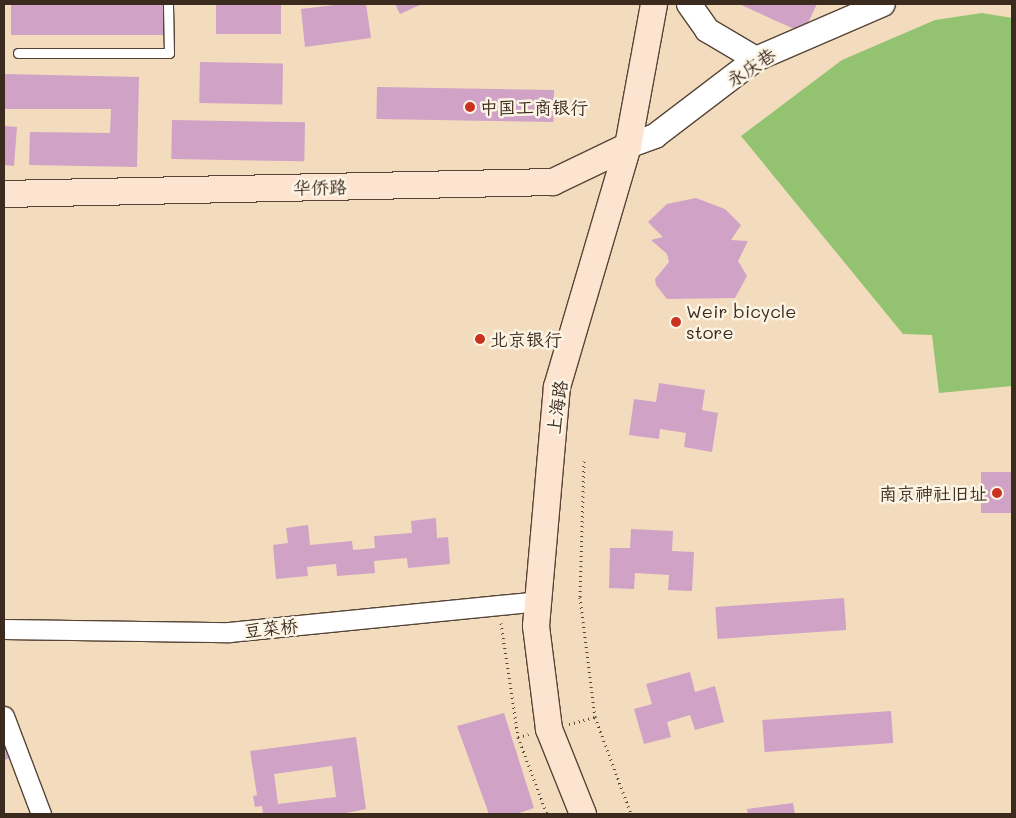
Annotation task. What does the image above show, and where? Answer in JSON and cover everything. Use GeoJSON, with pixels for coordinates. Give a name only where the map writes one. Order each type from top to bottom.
{"type":"FeatureCollection","features":[{"type":"Feature","properties":{"kind":"main road","name":"上海路"},"geometry":{"type":"LineString","coordinates":[[583,814],[548,729],[536,626],[538,601],[557,387],[628,146],[654,4]]}},
{"type":"Feature","properties":{"kind":"main road","name":"华侨路"},"geometry":{"type":"LineString","coordinates":[[4,194],[553,182],[628,146]]}},
{"type":"Feature","properties":{"kind":"street"},"geometry":{"type":"LineString","coordinates":[[689,4],[707,30],[756,59]]}},
{"type":"Feature","properties":{"kind":"street","name":"永庆巷"},"geometry":{"type":"LineString","coordinates":[[628,146],[655,136],[756,59],[883,4]]}},
{"type":"Feature","properties":{"kind":"street","name":"豆菜桥"},"geometry":{"type":"LineString","coordinates":[[4,629],[229,632],[538,601]]}},
{"type":"Feature","properties":{"kind":"street"},"geometry":{"type":"LineString","coordinates":[[4,716],[41,814]]}},
{"type":"Feature","properties":{"kind":"lane"},"geometry":{"type":"LineString","coordinates":[[18,54],[169,53],[168,4]]}},
{"type":"Feature","properties":{"kind":"path"},"geometry":{"type":"LineString","coordinates":[[584,461],[580,597],[594,708],[631,814]]}},
{"type":"Feature","properties":{"kind":"path"},"geometry":{"type":"LineString","coordinates":[[499,605],[518,737],[546,814]]}},
{"type":"Feature","properties":{"kind":"green space"},"geometry":{"type":"Polygon","coordinates":[[[982,13],[1012,18],[1012,386],[939,393],[932,335],[903,334],[741,136],[842,60],[935,20],[982,13]]]}},
{"type":"Feature","properties":{"kind":"building"},"geometry":{"type":"Polygon","coordinates":[[[11,4],[164,4],[164,35],[11,35],[11,4]]]}},
{"type":"Feature","properties":{"kind":"building"},"geometry":{"type":"Polygon","coordinates":[[[216,4],[281,4],[281,34],[216,34],[216,4]]]}},
{"type":"Feature","properties":{"kind":"building"},"geometry":{"type":"Polygon","coordinates":[[[343,4],[366,4],[371,38],[305,47],[301,9],[343,4]]]}},
{"type":"Feature","properties":{"kind":"building"},"geometry":{"type":"Polygon","coordinates":[[[395,4],[422,4],[400,14],[395,4]]]}},
{"type":"Feature","properties":{"kind":"building"},"geometry":{"type":"Polygon","coordinates":[[[739,4],[817,4],[803,33],[739,4]]]}},
{"type":"Feature","properties":{"kind":"building"},"geometry":{"type":"Polygon","coordinates":[[[200,62],[283,63],[282,104],[199,103],[200,62]]]}},
{"type":"Feature","properties":{"kind":"building"},"geometry":{"type":"Polygon","coordinates":[[[4,74],[139,77],[137,167],[29,165],[30,132],[110,133],[111,109],[4,109],[4,74]]]}},
{"type":"Feature","properties":{"kind":"building"},"geometry":{"type":"Polygon","coordinates":[[[377,87],[554,90],[553,122],[376,119],[377,87]]]}},
{"type":"Feature","properties":{"kind":"building"},"geometry":{"type":"Polygon","coordinates":[[[172,120],[305,122],[304,161],[171,159],[172,120]]]}},
{"type":"Feature","properties":{"kind":"building"},"geometry":{"type":"Polygon","coordinates":[[[4,126],[17,127],[14,166],[4,165],[4,126]]]}},
{"type":"Feature","properties":{"kind":"building"},"geometry":{"type":"Polygon","coordinates":[[[696,198],[725,209],[741,225],[731,240],[748,241],[738,261],[747,276],[735,298],[667,299],[656,285],[655,279],[669,262],[667,254],[651,240],[663,237],[648,222],[667,204],[696,198]]]}},
{"type":"Feature","properties":{"kind":"building"},"geometry":{"type":"Polygon","coordinates":[[[659,383],[705,390],[702,410],[718,413],[712,452],[684,447],[686,433],[660,429],[659,439],[629,435],[634,399],[656,402],[659,383]]]}},
{"type":"Feature","properties":{"kind":"building","name":"南京神社旧址"},"geometry":{"type":"Polygon","coordinates":[[[981,472],[1012,472],[1012,513],[981,513],[981,472]]]}},
{"type":"Feature","properties":{"kind":"building"},"geometry":{"type":"Polygon","coordinates":[[[436,518],[437,538],[448,537],[450,564],[408,568],[407,558],[374,561],[375,573],[337,576],[336,564],[307,567],[308,576],[276,579],[273,545],[288,543],[286,528],[308,525],[310,545],[352,541],[353,550],[375,548],[374,536],[412,533],[411,521],[436,518]]]}},
{"type":"Feature","properties":{"kind":"building"},"geometry":{"type":"Polygon","coordinates":[[[631,529],[673,531],[672,551],[694,552],[692,591],[668,590],[669,575],[635,573],[634,589],[609,588],[610,548],[630,548],[631,529]]]}},
{"type":"Feature","properties":{"kind":"building"},"geometry":{"type":"Polygon","coordinates":[[[844,598],[846,630],[718,639],[715,607],[844,598]]]}},
{"type":"Feature","properties":{"kind":"building"},"geometry":{"type":"Polygon","coordinates":[[[690,672],[695,692],[715,686],[724,722],[695,730],[690,715],[667,722],[671,737],[644,744],[634,709],[652,704],[646,684],[690,672]]]}},
{"type":"Feature","properties":{"kind":"building"},"geometry":{"type":"Polygon","coordinates":[[[891,711],[893,743],[765,752],[762,720],[891,711]]]}},
{"type":"Feature","properties":{"kind":"building"},"geometry":{"type":"Polygon","coordinates":[[[504,713],[534,808],[516,814],[489,814],[457,726],[504,713]]]}},
{"type":"Feature","properties":{"kind":"building"},"geometry":{"type":"Polygon","coordinates":[[[4,737],[11,758],[4,760],[4,737]]]}},
{"type":"Feature","properties":{"kind":"building"},"geometry":{"type":"Polygon","coordinates":[[[356,737],[366,809],[341,814],[263,814],[262,806],[255,807],[253,796],[257,795],[250,751],[356,737]],[[332,766],[274,774],[278,804],[336,797],[332,766]]]}},
{"type":"Feature","properties":{"kind":"building"},"geometry":{"type":"Polygon","coordinates":[[[793,803],[795,814],[748,814],[747,809],[793,803]]]}},
{"type":"Feature","properties":{"kind":"place","name":"中国工商银行"},"geometry":{"type":"Point","coordinates":[470,107]}},
{"type":"Feature","properties":{"kind":"place","name":"Weir bicycle store"},"geometry":{"type":"Point","coordinates":[676,322]}},
{"type":"Feature","properties":{"kind":"place","name":"北京银行"},"geometry":{"type":"Point","coordinates":[480,339]}},
{"type":"Feature","properties":{"kind":"place","name":"南京神社旧址"},"geometry":{"type":"Point","coordinates":[997,493]}}]}
